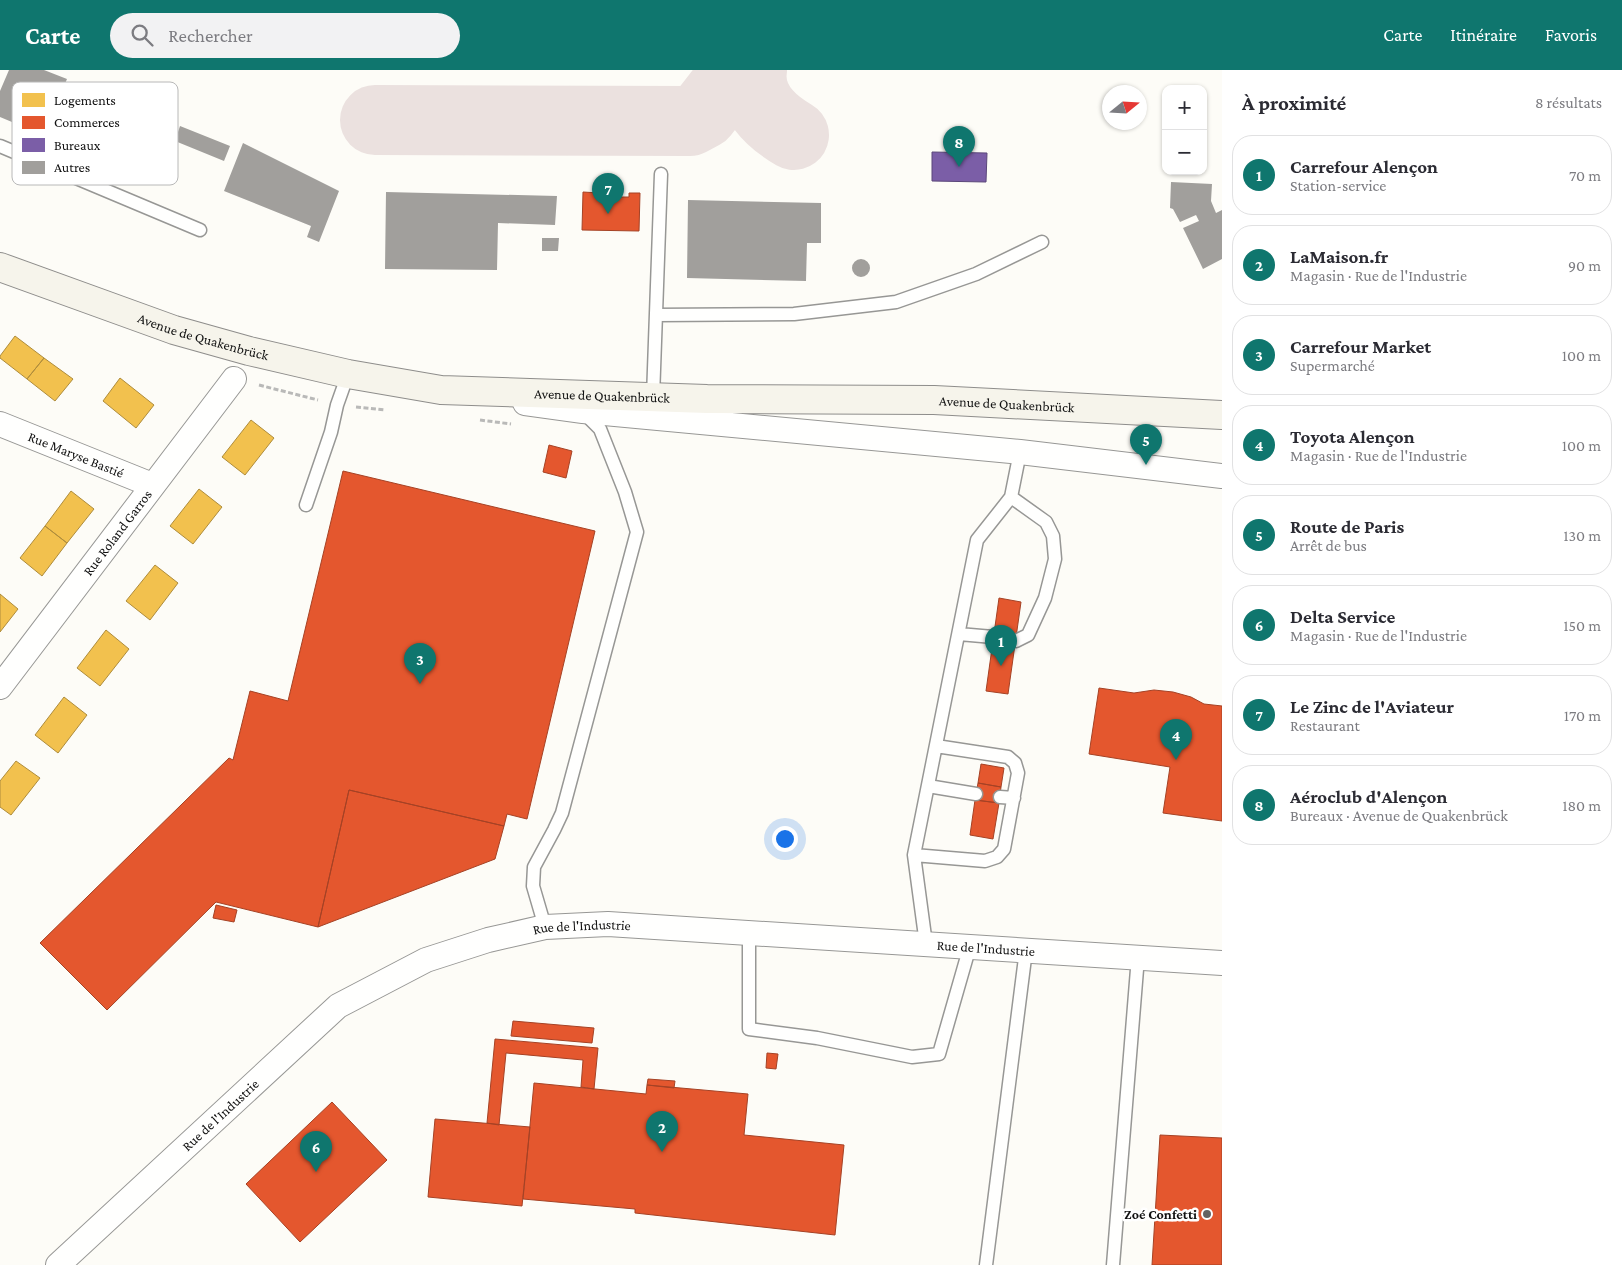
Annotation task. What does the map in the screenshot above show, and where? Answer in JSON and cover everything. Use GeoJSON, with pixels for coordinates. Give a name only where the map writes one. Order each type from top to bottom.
{"type":"FeatureCollection","features":[{"type":"Feature","properties":{"kind":"main road","name":"Avenue de Quakenbrück"},"geometry":{"type":"LineString","coordinates":[[0,267],[174,330],[249,351],[348,374],[441,390],[706,399],[934,400],[1222,415]]}},
{"type":"Feature","properties":{"kind":"street","name":"Rue Roland Garros"},"geometry":{"type":"LineString","coordinates":[[0,687],[234,379]]}},
{"type":"Feature","properties":{"kind":"street"},"geometry":{"type":"LineString","coordinates":[[441,390],[583,411],[1020,452],[1222,476]]}},
{"type":"Feature","properties":{"kind":"street","name":"Rue Maryse Bastié"},"geometry":{"type":"LineString","coordinates":[[0,424],[152,485]]}},
{"type":"Feature","properties":{"kind":"street","name":"Rue de l'Industrie"},"geometry":{"type":"LineString","coordinates":[[58,1265],[338,1006],[426,960],[488,940],[545,926],[608,924],[1222,963]]}},
{"type":"Feature","properties":{"kind":"lane"},"geometry":{"type":"LineString","coordinates":[[0,146],[12,151]]}},
{"type":"Feature","properties":{"kind":"lane"},"geometry":{"type":"LineString","coordinates":[[653,397],[661,174]]}},
{"type":"Feature","properties":{"kind":"lane"},"geometry":{"type":"LineString","coordinates":[[93,185],[200,230]]}},
{"type":"Feature","properties":{"kind":"lane"},"geometry":{"type":"LineString","coordinates":[[656,314],[794,314],[896,302],[976,274],[1042,242]]}},
{"type":"Feature","properties":{"kind":"lane"},"geometry":{"type":"LineString","coordinates":[[306,505],[331,432],[348,374]]}},
{"type":"Feature","properties":{"kind":"lane"},"geometry":{"type":"LineString","coordinates":[[545,926],[533,886],[534,867],[562,814],[637,532],[625,492],[600,429],[583,411]]}},
{"type":"Feature","properties":{"kind":"lane"},"geometry":{"type":"LineString","coordinates":[[926,944],[914,855],[977,540],[1011,497],[1020,452]]}},
{"type":"Feature","properties":{"kind":"lane"},"geometry":{"type":"LineString","coordinates":[[1011,497],[1046,522],[1052,536],[1055,559],[1045,598],[1032,626],[1028,634],[1016,641]]}},
{"type":"Feature","properties":{"kind":"lane"},"geometry":{"type":"LineString","coordinates":[[959,634],[993,638]]}},
{"type":"Feature","properties":{"kind":"lane"},"geometry":{"type":"LineString","coordinates":[[914,855],[985,861],[997,857],[1004,849],[1018,773],[1015,763],[1008,757],[936,746]]}},
{"type":"Feature","properties":{"kind":"lane"},"geometry":{"type":"LineString","coordinates":[[928,786],[976,794]]}},
{"type":"Feature","properties":{"kind":"lane"},"geometry":{"type":"LineString","coordinates":[[1000,797],[1014,798]]}},
{"type":"Feature","properties":{"kind":"lane"},"geometry":{"type":"LineString","coordinates":[[748,933],[750,1029],[817,1038],[912,1057],[939,1054],[970,946]]}},
{"type":"Feature","properties":{"kind":"lane"},"geometry":{"type":"LineString","coordinates":[[986,1265],[1026,950]]}},
{"type":"Feature","properties":{"kind":"lane"},"geometry":{"type":"LineString","coordinates":[[1113,1265],[1138,957]]}},
{"type":"Feature","properties":{"kind":"building: Logements"},"geometry":{"type":"Polygon","coordinates":[[[15,336],[44,358],[27,379],[0,358],[15,336]]]}},
{"type":"Feature","properties":{"kind":"building: Logements"},"geometry":{"type":"Polygon","coordinates":[[[44,358],[73,379],[55,401],[27,379],[44,358]]]}},
{"type":"Feature","properties":{"kind":"building: Logements"},"geometry":{"type":"Polygon","coordinates":[[[120,378],[154,405],[136,428],[103,401],[120,378]]]}},
{"type":"Feature","properties":{"kind":"building: Logements"},"geometry":{"type":"Polygon","coordinates":[[[251,420],[274,438],[245,475],[222,457],[251,420]]]}},
{"type":"Feature","properties":{"kind":"building: Logements"},"geometry":{"type":"Polygon","coordinates":[[[199,489],[222,507],[193,544],[170,526],[199,489]]]}},
{"type":"Feature","properties":{"kind":"building: Logements"},"geometry":{"type":"Polygon","coordinates":[[[71,491],[94,509],[67,543],[45,526],[71,491]]]}},
{"type":"Feature","properties":{"kind":"building: Logements"},"geometry":{"type":"Polygon","coordinates":[[[45,526],[67,543],[42,576],[20,558],[45,526]]]}},
{"type":"Feature","properties":{"kind":"building: Logements"},"geometry":{"type":"Polygon","coordinates":[[[155,565],[178,583],[150,620],[126,601],[155,565]]]}},
{"type":"Feature","properties":{"kind":"building: Logements"},"geometry":{"type":"Polygon","coordinates":[[[0,594],[18,609],[0,632],[0,594]]]}},
{"type":"Feature","properties":{"kind":"building: Logements"},"geometry":{"type":"Polygon","coordinates":[[[106,630],[129,649],[100,686],[77,668],[106,630]]]}},
{"type":"Feature","properties":{"kind":"building: Logements"},"geometry":{"type":"Polygon","coordinates":[[[64,697],[87,715],[58,753],[35,735],[64,697]]]}},
{"type":"Feature","properties":{"kind":"building: Logements"},"geometry":{"type":"Polygon","coordinates":[[[16,761],[40,778],[11,815],[0,807],[0,781],[16,761]]]}},
{"type":"Feature","properties":{"kind":"building: Commerces"},"geometry":{"type":"Polygon","coordinates":[[[583,192],[599,193],[600,197],[629,197],[629,193],[640,193],[639,231],[582,230],[583,192]]]}},
{"type":"Feature","properties":{"kind":"building: Commerces"},"geometry":{"type":"Polygon","coordinates":[[[549,445],[572,451],[566,478],[543,472],[549,445]]]}},
{"type":"Feature","properties":{"kind":"building: Commerces"},"geometry":{"type":"Polygon","coordinates":[[[343,471],[595,531],[527,819],[507,814],[504,826],[349,790],[318,927],[216,902],[107,1010],[40,943],[229,758],[233,760],[250,691],[288,701],[343,471]]]}},
{"type":"Feature","properties":{"kind":"building: Commerces"},"geometry":{"type":"Polygon","coordinates":[[[999,598],[1021,602],[1008,694],[986,691],[999,598]]]}},
{"type":"Feature","properties":{"kind":"building: Commerces"},"geometry":{"type":"Polygon","coordinates":[[[1099,688],[1134,693],[1154,690],[1173,692],[1191,697],[1204,704],[1222,706],[1222,821],[1163,813],[1170,767],[1089,754],[1099,688]]]}},
{"type":"Feature","properties":{"kind":"building: Commerces"},"geometry":{"type":"Polygon","coordinates":[[[981,764],[1004,768],[1001,787],[978,783],[981,764]]]}},
{"type":"Feature","properties":{"kind":"building: Commerces"},"geometry":{"type":"Polygon","coordinates":[[[978,783],[1001,787],[999,803],[975,800],[978,783]]]}},
{"type":"Feature","properties":{"kind":"building: Commerces"},"geometry":{"type":"Polygon","coordinates":[[[349,790],[504,826],[495,859],[318,927],[349,790]]]}},
{"type":"Feature","properties":{"kind":"building: Commerces"},"geometry":{"type":"Polygon","coordinates":[[[975,800],[999,803],[993,839],[970,835],[975,800]]]}},
{"type":"Feature","properties":{"kind":"building: Commerces"},"geometry":{"type":"Polygon","coordinates":[[[216,905],[237,910],[234,922],[213,918],[216,905]]]}},
{"type":"Feature","properties":{"kind":"building: Commerces"},"geometry":{"type":"Polygon","coordinates":[[[513,1021],[594,1028],[592,1043],[511,1036],[513,1021]]]}},
{"type":"Feature","properties":{"kind":"building: Commerces"},"geometry":{"type":"Polygon","coordinates":[[[495,1039],[598,1048],[594,1089],[581,1087],[583,1060],[506,1053],[499,1125],[487,1123],[495,1039]]]}},
{"type":"Feature","properties":{"kind":"building: Commerces"},"geometry":{"type":"Polygon","coordinates":[[[767,1053],[778,1054],[776,1069],[766,1068],[767,1053]]]}},
{"type":"Feature","properties":{"kind":"building: Commerces"},"geometry":{"type":"Polygon","coordinates":[[[648,1079],[675,1081],[674,1088],[647,1085],[648,1079]]]}},
{"type":"Feature","properties":{"kind":"building: Commerces"},"geometry":{"type":"Polygon","coordinates":[[[534,1083],[646,1094],[647,1085],[748,1094],[744,1135],[844,1145],[835,1235],[635,1213],[635,1209],[523,1199],[534,1083]]]}},
{"type":"Feature","properties":{"kind":"building: Commerces"},"geometry":{"type":"Polygon","coordinates":[[[332,1102],[387,1160],[300,1242],[246,1184],[332,1102]]]}},
{"type":"Feature","properties":{"kind":"building: Commerces"},"geometry":{"type":"Polygon","coordinates":[[[435,1119],[530,1127],[522,1206],[428,1197],[435,1119]]]}},
{"type":"Feature","properties":{"kind":"building: Commerces"},"geometry":{"type":"Polygon","coordinates":[[[1160,1135],[1222,1138],[1222,1265],[1152,1265],[1160,1135]]]}},
{"type":"Feature","properties":{"kind":"building: Bureaux"},"geometry":{"type":"Polygon","coordinates":[[[932,152],[987,153],[986,182],[932,181],[932,152]]]}},
{"type":"Feature","properties":{"kind":"building: Autres"},"geometry":{"type":"Polygon","coordinates":[[[9,70],[44,70],[67,79],[66,82],[12,82],[12,122],[0,117],[0,91],[9,70]]]}},
{"type":"Feature","properties":{"kind":"building: Autres"},"geometry":{"type":"Polygon","coordinates":[[[180,126],[230,146],[224,161],[178,142],[180,126]]]}},
{"type":"Feature","properties":{"kind":"building: Autres"},"geometry":{"type":"Polygon","coordinates":[[[243,143],[339,191],[319,242],[307,237],[311,226],[224,191],[243,143]]]}},
{"type":"Feature","properties":{"kind":"building: Autres"},"geometry":{"type":"Polygon","coordinates":[[[1171,182],[1212,184],[1211,201],[1216,213],[1222,210],[1222,259],[1203,269],[1183,228],[1199,221],[1196,215],[1180,222],[1173,209],[1170,208],[1171,182]]]}},
{"type":"Feature","properties":{"kind":"building: Autres"},"geometry":{"type":"Polygon","coordinates":[[[386,192],[557,196],[555,225],[498,223],[497,270],[385,269],[386,192]]]}},
{"type":"Feature","properties":{"kind":"building: Autres"},"geometry":{"type":"Polygon","coordinates":[[[688,200],[821,203],[821,243],[807,243],[806,281],[687,278],[688,200]]]}},
{"type":"Feature","properties":{"kind":"building: Autres"},"geometry":{"type":"Polygon","coordinates":[[[542,238],[559,238],[558,251],[542,251],[542,238]]]}},
{"type":"Feature","properties":{"kind":"building: Autres"},"geometry":{"type":"Polygon","coordinates":[[[861,259],[867,262],[870,268],[867,274],[861,277],[855,274],[852,268],[855,262],[861,259]]]}},
{"type":"Feature","properties":{"kind":"taxiway"},"geometry":{"type":"LineString","coordinates":[[375,120],[690,121],[703,114],[737,70]]}},
{"type":"Feature","properties":{"kind":"taxiway"},"geometry":{"type":"LineString","coordinates":[[752,70],[754,91],[762,108],[777,123],[794,135]]}},
{"type":"Feature","properties":{"kind":"place","name":"Aéroclub d'Alençon"},"geometry":{"type":"Point","coordinates":[959,167]}},
{"type":"Feature","properties":{"kind":"place","name":"Le Zinc de l'Aviateur"},"geometry":{"type":"Point","coordinates":[608,214]}},
{"type":"Feature","properties":{"kind":"place","name":"Route de Paris"},"geometry":{"type":"Point","coordinates":[1146,465]}},
{"type":"Feature","properties":{"kind":"place","name":"Carrefour Alençon"},"geometry":{"type":"Point","coordinates":[1001,666]}},
{"type":"Feature","properties":{"kind":"place","name":"Carrefour Market"},"geometry":{"type":"Point","coordinates":[420,684]}},
{"type":"Feature","properties":{"kind":"place","name":"Toyota Alençon"},"geometry":{"type":"Point","coordinates":[1176,760]}},
{"type":"Feature","properties":{"kind":"place","name":"LaMaison.fr"},"geometry":{"type":"Point","coordinates":[662,1152]}},
{"type":"Feature","properties":{"kind":"place","name":"Delta Service"},"geometry":{"type":"Point","coordinates":[316,1172]}},
{"type":"Feature","properties":{"kind":"place","name":"Zoé Confetti"},"geometry":{"type":"Point","coordinates":[1207,1214]}}]}
